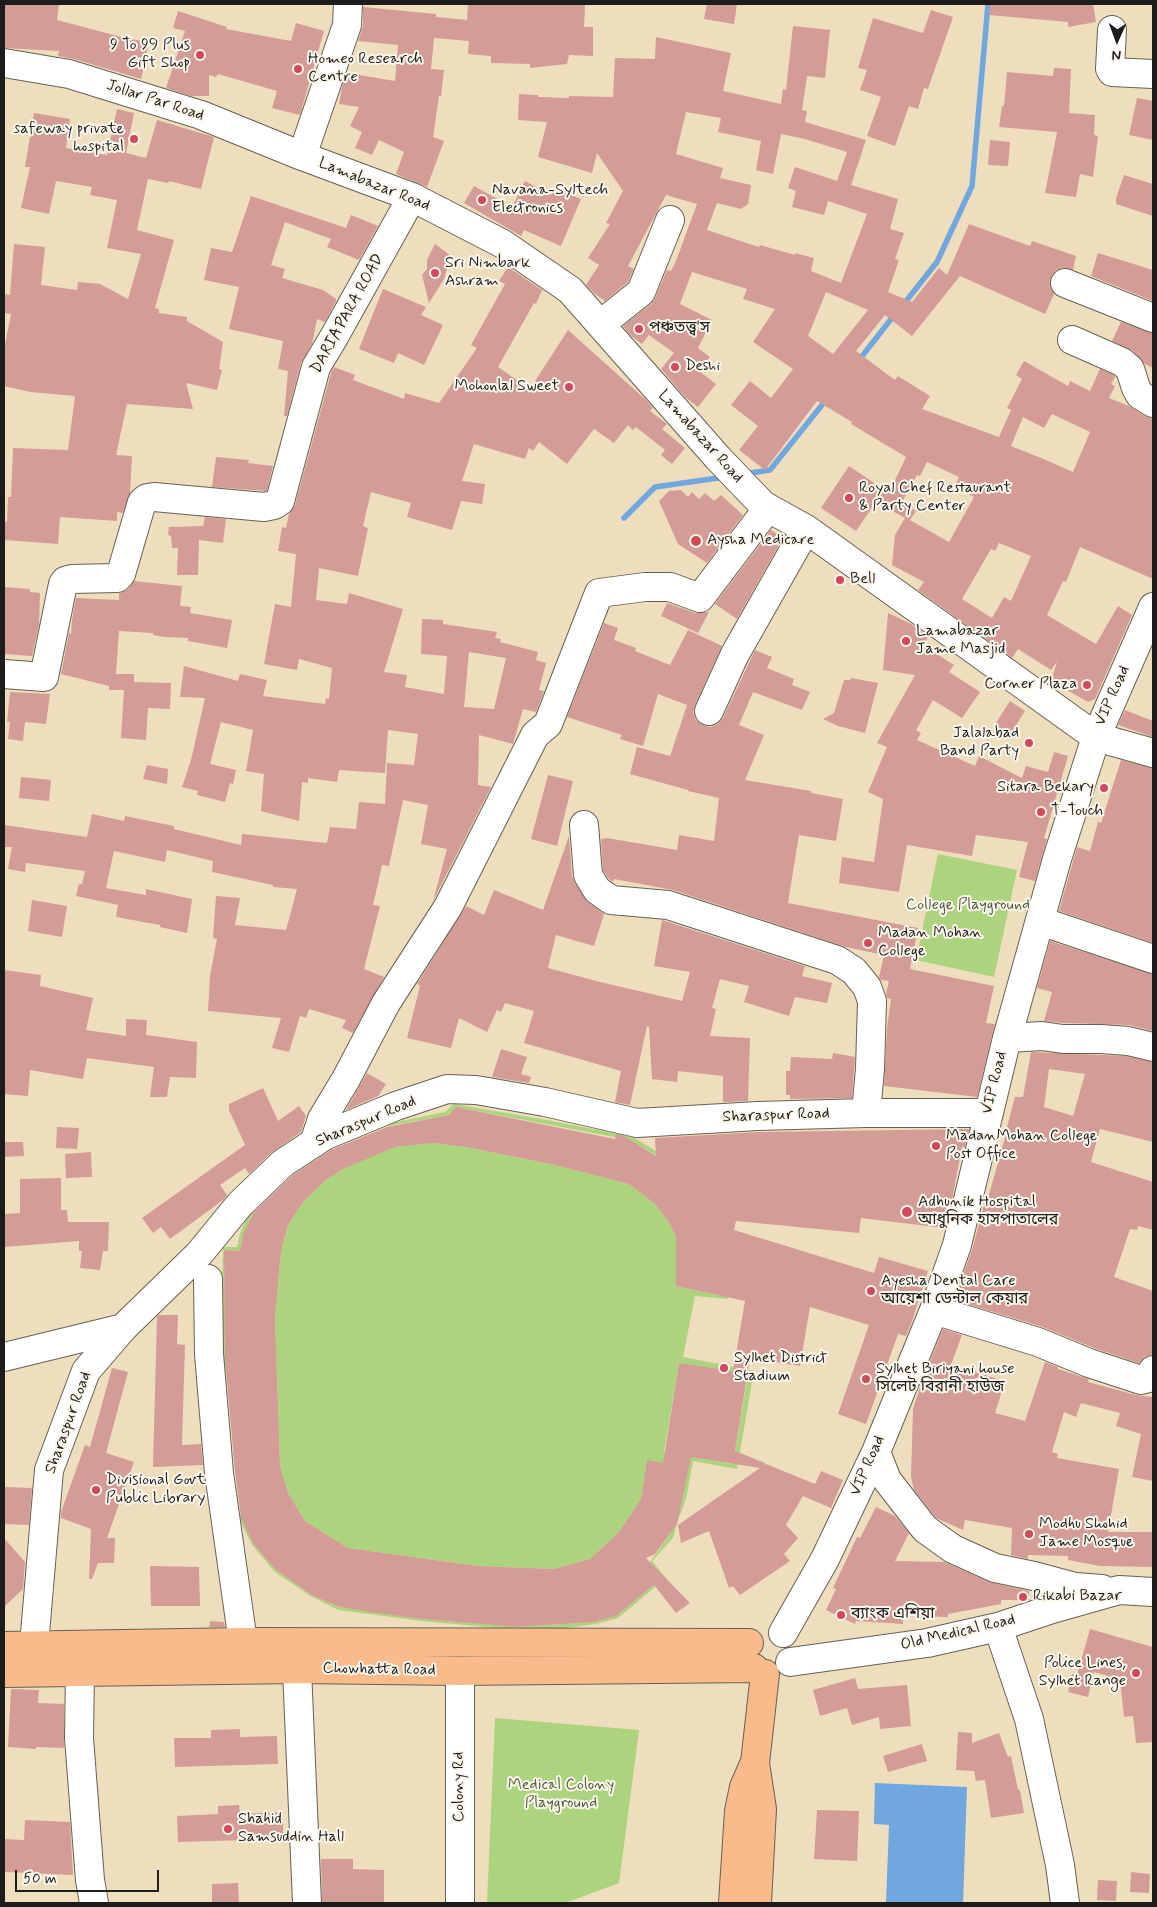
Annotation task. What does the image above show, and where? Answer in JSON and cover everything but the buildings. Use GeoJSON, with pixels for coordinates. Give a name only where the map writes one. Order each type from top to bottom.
{"type":"FeatureCollection","features":[{"type":"Feature","properties":{"kind":"main road","name":"Chowhatta Road"},"geometry":{"type":"LineString","coordinates":[[4,1646],[243,1642],[460,1644],[756,1662]]}},
{"type":"Feature","properties":{"kind":"main road"},"geometry":{"type":"LineString","coordinates":[[460,1644],[460,1671]]}},
{"type":"Feature","properties":{"kind":"main road","name":"Chowhatta Road"},"geometry":{"type":"LineString","coordinates":[[4,1673],[297,1669],[460,1671],[756,1662]]}},
{"type":"Feature","properties":{"kind":"main road"},"geometry":{"type":"LineString","coordinates":[[756,1662],[755,1763],[762,1809],[757,1903]]}},
{"type":"Feature","properties":{"kind":"main road"},"geometry":{"type":"LineString","coordinates":[[733,1903],[739,1811],[744,1787],[755,1763]]}},
{"type":"Feature","properties":{"kind":"street"},"geometry":{"type":"LineString","coordinates":[[302,156],[347,25],[348,4]]}},
{"type":"Feature","properties":{"kind":"street"},"geometry":{"type":"LineString","coordinates":[[1112,30],[1110,68],[1112,72],[1153,74]]}},
{"type":"Feature","properties":{"kind":"street","name":"Jollar Par Road"},"geometry":{"type":"LineString","coordinates":[[4,63],[69,74],[192,112],[302,156]]}},
{"type":"Feature","properties":{"kind":"street","name":"Lamabazar Road"},"geometry":{"type":"LineString","coordinates":[[302,156],[412,197],[503,244],[570,290],[718,458],[765,506],[806,529],[1096,737],[1153,753]]}},
{"type":"Feature","properties":{"kind":"street","name":"DARIAPARA ROAD"},"geometry":{"type":"LineString","coordinates":[[4,674],[44,678],[65,580],[72,578],[118,578],[121,574],[142,502],[148,498],[264,507],[274,505],[280,501],[316,367],[412,197]]}},
{"type":"Feature","properties":{"kind":"street"},"geometry":{"type":"LineString","coordinates":[[601,324],[641,292],[670,220]]}},
{"type":"Feature","properties":{"kind":"street"},"geometry":{"type":"LineString","coordinates":[[1065,283],[1153,318]]}},
{"type":"Feature","properties":{"kind":"street"},"geometry":{"type":"LineString","coordinates":[[1072,340],[1122,362],[1130,369],[1140,395],[1153,403]]}},
{"type":"Feature","properties":{"kind":"street"},"geometry":{"type":"LineString","coordinates":[[314,1143],[322,1119],[346,1079],[386,1003],[448,907],[535,735],[548,724],[599,593],[646,587],[670,587],[700,598],[765,506]]}},
{"type":"Feature","properties":{"kind":"street"},"geometry":{"type":"LineString","coordinates":[[709,711],[735,654],[806,529]]}},
{"type":"Feature","properties":{"kind":"street","name":"VIP Road"},"geometry":{"type":"LineString","coordinates":[[783,1634],[824,1558],[876,1452],[934,1310],[957,1245],[1007,1038],[1040,921],[1096,737],[1143,651],[1153,606]]}},
{"type":"Feature","properties":{"kind":"street"},"geometry":{"type":"LineString","coordinates":[[584,824],[588,875],[597,890],[611,900],[668,905],[837,960],[854,971],[867,987],[872,1001],[870,1069],[866,1113]]}},
{"type":"Feature","properties":{"kind":"street"},"geometry":{"type":"LineString","coordinates":[[1040,921],[1153,959]]}},
{"type":"Feature","properties":{"kind":"street"},"geometry":{"type":"LineString","coordinates":[[1007,1038],[1042,1036],[1063,1039],[1101,1038],[1128,1041],[1153,1047]]}},
{"type":"Feature","properties":{"kind":"street","name":"Sharaspur Road"},"geometry":{"type":"LineString","coordinates":[[34,1645],[48,1470],[86,1372],[123,1328],[198,1254],[240,1204],[283,1163],[324,1136],[396,1106],[447,1090],[476,1090],[545,1102],[637,1123],[758,1116],[866,1113],[988,1113]]}},
{"type":"Feature","properties":{"kind":"street"},"geometry":{"type":"LineString","coordinates":[[208,1279],[209,1354],[219,1473],[243,1642]]}},
{"type":"Feature","properties":{"kind":"street"},"geometry":{"type":"LineString","coordinates":[[934,1310],[1038,1342],[1089,1363],[1141,1380],[1148,1378],[1153,1370]]}},
{"type":"Feature","properties":{"kind":"street"},"geometry":{"type":"LineString","coordinates":[[4,1356],[123,1328]]}},
{"type":"Feature","properties":{"kind":"street"},"geometry":{"type":"LineString","coordinates":[[876,1452],[887,1480],[924,1529],[952,1549],[994,1568],[1075,1587],[1118,1590]]}},
{"type":"Feature","properties":{"kind":"street","name":"Old Medical Road"},"geometry":{"type":"LineString","coordinates":[[790,1662],[927,1643],[998,1627],[1118,1590],[1153,1592]]}},
{"type":"Feature","properties":{"kind":"street"},"geometry":{"type":"LineString","coordinates":[[998,1627],[1029,1719],[1060,1865],[1065,1903]]}},
{"type":"Feature","properties":{"kind":"street"},"geometry":{"type":"LineString","coordinates":[[763,1630],[777,1630],[788,1637],[792,1649],[790,1662],[780,1672],[756,1662],[752,1637],[763,1630]]}},
{"type":"Feature","properties":{"kind":"street"},"geometry":{"type":"LineString","coordinates":[[297,1669],[307,1903]]}},
{"type":"Feature","properties":{"kind":"street"},"geometry":{"type":"LineString","coordinates":[[80,1671],[79,1738],[90,1880],[94,1903]]}},
{"type":"Feature","properties":{"kind":"street","name":"Colony Rd"},"geometry":{"type":"LineString","coordinates":[[460,1671],[460,1903]]}},
{"type":"Feature","properties":{"kind":"green space","name":"College Playground"},"geometry":{"type":"Polygon","coordinates":[[[938,854],[1017,870],[994,977],[916,960],[938,854]]]}},
{"type":"Feature","properties":{"kind":"green space"},"geometry":{"type":"Polygon","coordinates":[[[454,1104],[633,1137],[675,1163],[729,1243],[728,1299],[695,1296],[683,1357],[754,1371],[737,1469],[693,1461],[686,1499],[673,1538],[652,1561],[666,1578],[618,1618],[596,1624],[550,1630],[518,1630],[422,1621],[339,1610],[312,1597],[275,1572],[252,1545],[235,1510],[226,1475],[221,1318],[223,1247],[237,1247],[240,1233],[255,1202],[306,1156],[376,1126],[445,1112],[454,1104]],[[456,1107],[449,1115],[377,1128],[306,1159],[257,1206],[243,1234],[240,1251],[224,1250],[228,1476],[238,1510],[254,1545],[276,1570],[313,1596],[340,1607],[422,1619],[518,1627],[595,1622],[616,1616],[664,1577],[650,1562],[668,1537],[680,1509],[688,1466],[647,1461],[641,1499],[619,1532],[590,1559],[554,1569],[478,1566],[348,1548],[305,1521],[288,1493],[280,1465],[275,1318],[281,1252],[288,1225],[304,1201],[326,1180],[343,1169],[369,1157],[395,1147],[433,1143],[471,1148],[555,1165],[629,1184],[655,1204],[668,1221],[676,1236],[676,1286],[722,1296],[726,1244],[673,1165],[630,1140],[456,1107]],[[679,1363],[664,1452],[733,1464],[748,1374],[679,1363]]]}},
{"type":"Feature","properties":{"kind":"green space","name":"Medical Colony Playground"},"geometry":{"type":"Polygon","coordinates":[[[495,1718],[639,1730],[619,1883],[565,1903],[487,1903],[495,1718]]]}},
{"type":"Feature","properties":{"kind":"water"},"geometry":{"type":"Polygon","coordinates":[[[875,1783],[967,1787],[963,1903],[886,1902],[889,1825],[874,1824],[875,1783]]]}},
{"type":"Feature","properties":{"kind":"waterway"},"geometry":{"type":"LineString","coordinates":[[903,305],[937,262],[972,186],[988,4]]}},
{"type":"Feature","properties":{"kind":"waterway"},"geometry":{"type":"LineString","coordinates":[[859,360],[895,314]]}},
{"type":"Feature","properties":{"kind":"waterway"},"geometry":{"type":"LineString","coordinates":[[744,474],[770,470],[826,400]]}},
{"type":"Feature","properties":{"kind":"waterway"},"geometry":{"type":"LineString","coordinates":[[624,518],[655,487],[725,477]]}},
{"type":"Feature","properties":{"kind":"place","name":"9 To 99 Plus Gift Shop"},"geometry":{"type":"Point","coordinates":[200,55]}},
{"type":"Feature","properties":{"kind":"place","name":"Homeo Research Centre"},"geometry":{"type":"Point","coordinates":[298,69]}},
{"type":"Feature","properties":{"kind":"place","name":"safeway private hospital"},"geometry":{"type":"Point","coordinates":[134,139]}},
{"type":"Feature","properties":{"kind":"place","name":"Navana-Syltech Electronics"},"geometry":{"type":"Point","coordinates":[482,200]}},
{"type":"Feature","properties":{"kind":"place","name":"Sri Nimbark Ashram"},"geometry":{"type":"Point","coordinates":[435,273]}},
{"type":"Feature","properties":{"kind":"place","name":"পঞ্চতত্ত্ব'স"},"geometry":{"type":"Point","coordinates":[639,329]}},
{"type":"Feature","properties":{"kind":"place","name":"Deshi"},"geometry":{"type":"Point","coordinates":[675,367]}},
{"type":"Feature","properties":{"kind":"place","name":"Mohonlal Sweet"},"geometry":{"type":"Point","coordinates":[569,387]}},
{"type":"Feature","properties":{"kind":"place","name":"Royal Chef Restaurant & Party Center"},"geometry":{"type":"Point","coordinates":[849,498]}},
{"type":"Feature","properties":{"kind":"place","name":"Aysha Medicare"},"geometry":{"type":"Point","coordinates":[696,541]}},
{"type":"Feature","properties":{"kind":"place","name":"Bell"},"geometry":{"type":"Point","coordinates":[840,580]}},
{"type":"Feature","properties":{"kind":"place","name":"Lamabazar Jame Masjid"},"geometry":{"type":"Point","coordinates":[906,641]}},
{"type":"Feature","properties":{"kind":"place","name":"Corner Plaza"},"geometry":{"type":"Point","coordinates":[1087,685]}},
{"type":"Feature","properties":{"kind":"place","name":"Jalalabad Band Party"},"geometry":{"type":"Point","coordinates":[1029,743]}},
{"type":"Feature","properties":{"kind":"place","name":"Sitara Bekary"},"geometry":{"type":"Point","coordinates":[1104,788]}},
{"type":"Feature","properties":{"kind":"place","name":"T-Touch"},"geometry":{"type":"Point","coordinates":[1041,812]}},
{"type":"Feature","properties":{"kind":"place","name":"Madan Mohan College"},"geometry":{"type":"Point","coordinates":[868,943]}},
{"type":"Feature","properties":{"kind":"place","name":"MadanMohan College Post Office"},"geometry":{"type":"Point","coordinates":[936,1146]}},
{"type":"Feature","properties":{"kind":"place","name":"Adhunik Hospital আধুনিক হাসপাতালের"},"geometry":{"type":"Point","coordinates":[907,1212]}},
{"type":"Feature","properties":{"kind":"place","name":"Ayesha Dental Care আয়েশা ডেন্টাল কেয়ার"},"geometry":{"type":"Point","coordinates":[871,1291]}},
{"type":"Feature","properties":{"kind":"place","name":"Sylhet District Stadium"},"geometry":{"type":"Point","coordinates":[724,1368]}},
{"type":"Feature","properties":{"kind":"place","name":"Sylhet Biriyani house সিলেট বিরানী হাউজ"},"geometry":{"type":"Point","coordinates":[866,1379]}},
{"type":"Feature","properties":{"kind":"place","name":"Divisional Govt Public Library"},"geometry":{"type":"Point","coordinates":[96,1490]}},
{"type":"Feature","properties":{"kind":"place","name":"Modhu Shohid Jame Mosque"},"geometry":{"type":"Point","coordinates":[1029,1534]}},
{"type":"Feature","properties":{"kind":"place","name":"Rikabi Bazar"},"geometry":{"type":"Point","coordinates":[1023,1597]}},
{"type":"Feature","properties":{"kind":"place","name":"ব্যাংক এশিয়া"},"geometry":{"type":"Point","coordinates":[841,1615]}},
{"type":"Feature","properties":{"kind":"place","name":"Police Lines, Sylhet Range"},"geometry":{"type":"Point","coordinates":[1136,1673]}},
{"type":"Feature","properties":{"kind":"place","name":"Shahid Samsuddin Hall"},"geometry":{"type":"Point","coordinates":[228,1829]}}]}
